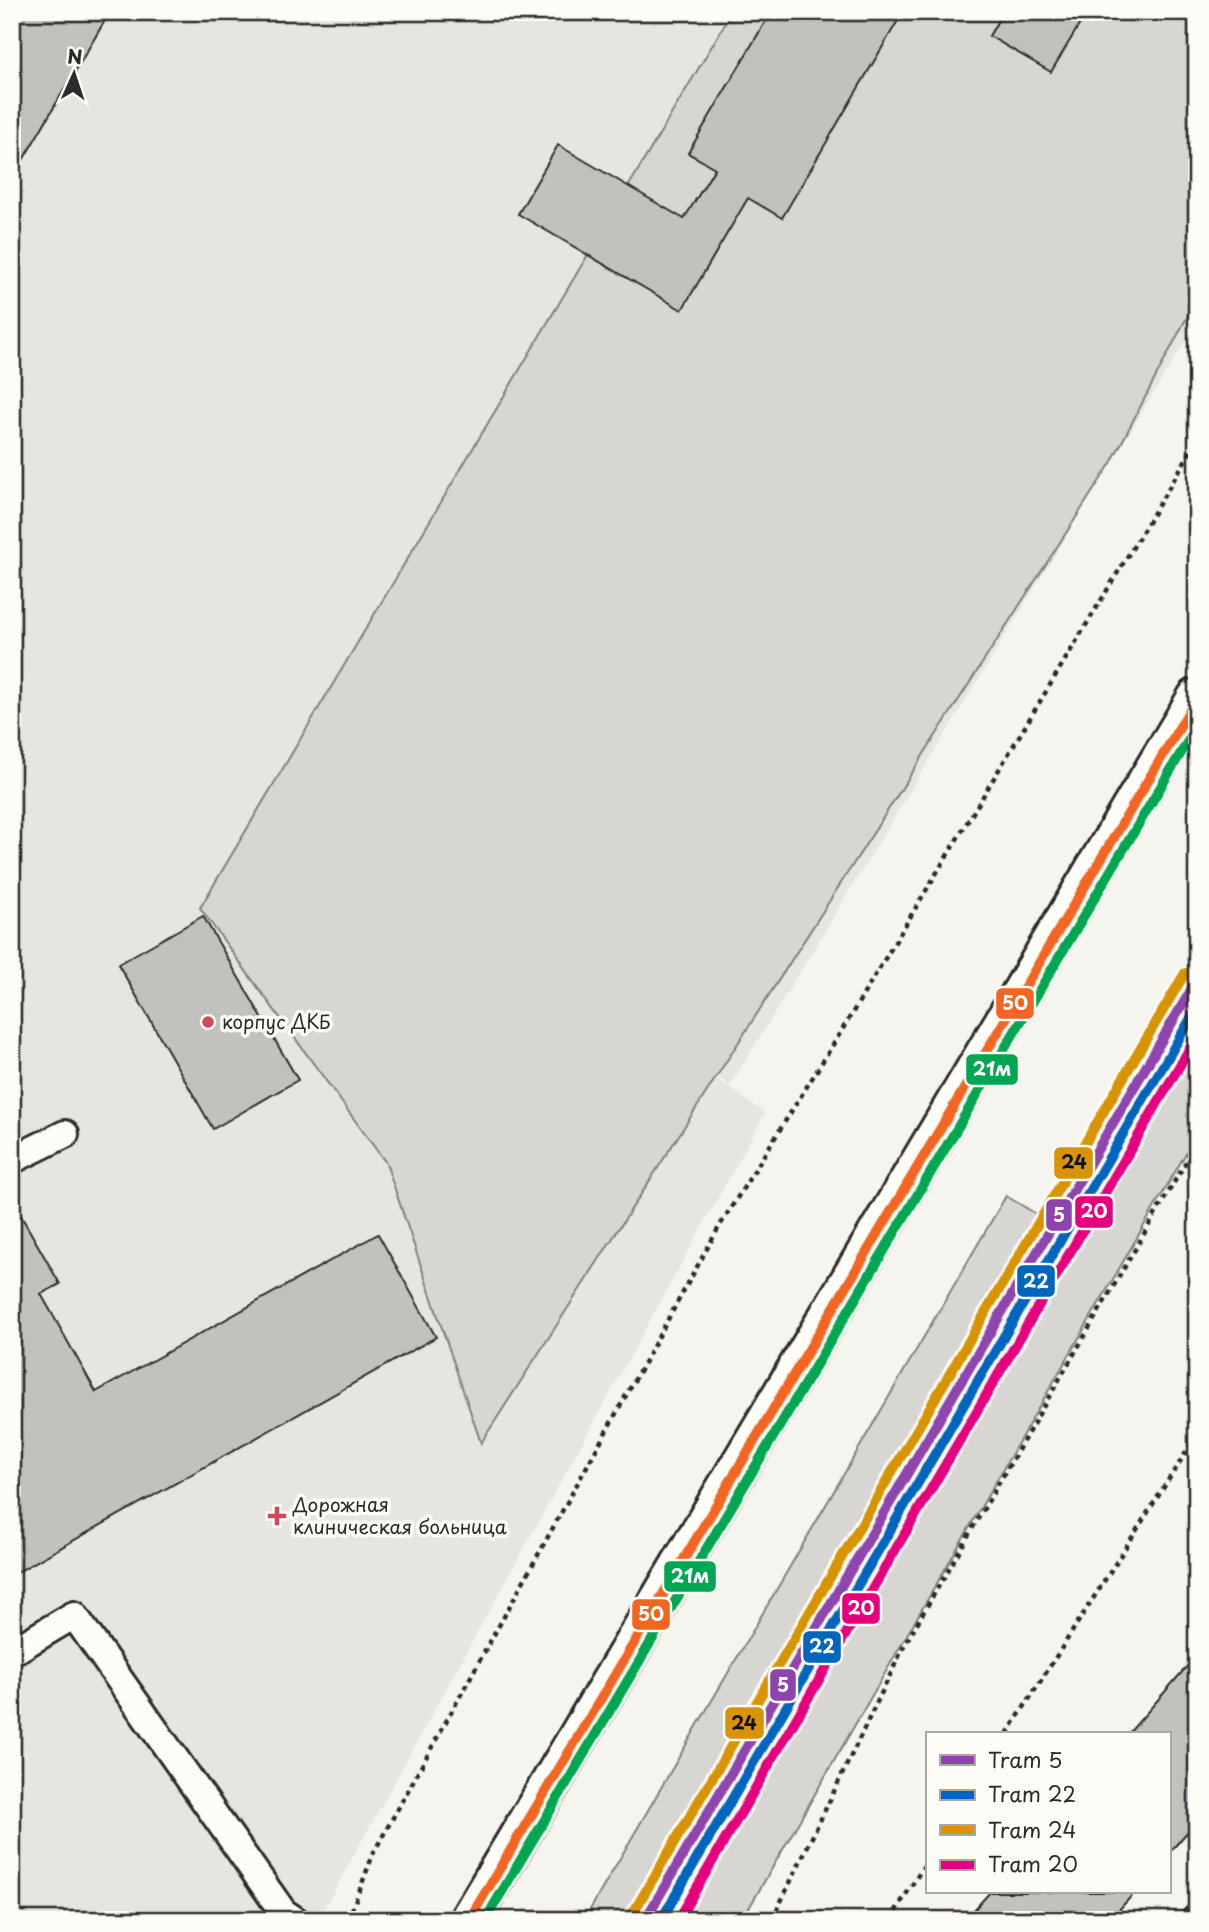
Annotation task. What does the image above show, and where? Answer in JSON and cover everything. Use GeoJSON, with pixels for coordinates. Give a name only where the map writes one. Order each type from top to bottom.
{"type":"FeatureCollection","features":[{"type":"Feature","properties":{"kind":"main road"},"geometry":{"type":"LineString","coordinates":[[469,1920],[1197,698]]}},
{"type":"Feature","properties":{"kind":"lane"},"geometry":{"type":"LineString","coordinates":[[12,1160],[65,1134]]}},
{"type":"Feature","properties":{"kind":"lane"},"geometry":{"type":"LineString","coordinates":[[12,1652],[74,1615],[283,1912],[295,1920]]}},
{"type":"Feature","properties":{"kind":"path"},"geometry":{"type":"LineString","coordinates":[[348,1920],[374,1852],[719,1227],[836,1040],[1197,441]]}},
{"type":"Feature","properties":{"kind":"path"},"geometry":{"type":"LineString","coordinates":[[772,1920],[905,1644],[1197,1143]]}},
{"type":"Feature","properties":{"kind":"path"},"geometry":{"type":"LineString","coordinates":[[1008,1732],[1197,1435]]}},
{"type":"Feature","properties":{"kind":"path"},"geometry":{"type":"LineString","coordinates":[[890,1920],[926,1863]]}},
{"type":"Feature","properties":{"kind":"shaded area"},"geometry":{"type":"Polygon","coordinates":[[[12,12],[1197,12],[1197,322],[730,1086],[256,753],[765,1113],[318,1920],[12,1920],[12,12]]]}},
{"type":"Feature","properties":{"kind":"shaded area"},"geometry":{"type":"Polygon","coordinates":[[[732,12],[1197,12],[1197,298],[1111,463],[481,1443],[386,1163],[200,908],[732,12]]]}},
{"type":"Feature","properties":{"kind":"shaded area"},"geometry":{"type":"Polygon","coordinates":[[[1197,1032],[1197,1134],[742,1920],[674,1920],[1197,1032]]]}},
{"type":"Feature","properties":{"kind":"shaded area"},"geometry":{"type":"Polygon","coordinates":[[[1006,1196],[1053,1224],[631,1920],[584,1920],[1006,1196]]]}},
{"type":"Feature","properties":{"kind":"building"},"geometry":{"type":"Polygon","coordinates":[[[12,12],[110,12],[17,170],[12,167],[12,12]]]}},
{"type":"Feature","properties":{"kind":"building"},"geometry":{"type":"Polygon","coordinates":[[[771,12],[903,12],[782,218],[748,198],[682,310],[518,214],[558,145],[684,219],[715,168],[688,153],[771,12]]]}},
{"type":"Feature","properties":{"kind":"building"},"geometry":{"type":"Polygon","coordinates":[[[1003,12],[1087,12],[1051,72],[989,36],[1003,12]]]}},
{"type":"Feature","properties":{"kind":"building","name":"корпус ДКБ"},"geometry":{"type":"Polygon","coordinates":[[[203,916],[298,1080],[213,1129],[118,964],[203,916]]]}},
{"type":"Feature","properties":{"kind":"building"},"geometry":{"type":"Polygon","coordinates":[[[20,1214],[60,1284],[41,1294],[96,1392],[378,1234],[436,1337],[12,1575],[12,1218],[20,1214]]]}},
{"type":"Feature","properties":{"kind":"building"},"geometry":{"type":"Polygon","coordinates":[[[1197,1655],[1197,1821],[1170,1852],[1170,1732],[1130,1732],[1197,1655]]]}},
{"type":"Feature","properties":{"kind":"building"},"geometry":{"type":"Polygon","coordinates":[[[988,1894],[1133,1894],[1110,1920],[965,1920],[988,1894]]]}},
{"type":"Feature","properties":{"kind":"tram line","name":"24"},"geometry":{"type":"LineString","coordinates":[[633,1913],[1185,973]]}},
{"type":"Feature","properties":{"kind":"tram line","name":"5"},"geometry":{"type":"LineString","coordinates":[[645,1920],[1197,980]]}},
{"type":"Feature","properties":{"kind":"tram line","name":"22"},"geometry":{"type":"LineString","coordinates":[[661,1920],[1197,1008]]}},
{"type":"Feature","properties":{"kind":"tram line","name":"20"},"geometry":{"type":"LineString","coordinates":[[678,1920],[1197,1036]]}},
{"type":"Feature","properties":{"kind":"transit line","name":"50"},"geometry":{"type":"LineString","coordinates":[[469,1920],[1197,698]]}},
{"type":"Feature","properties":{"kind":"transit line","name":"21м"},"geometry":{"type":"LineString","coordinates":[[485,1920],[1197,726]]}},
{"type":"Feature","properties":{"kind":"place","name":"корпус ДКБ"},"geometry":{"type":"Point","coordinates":[208,1022]}},
{"type":"Feature","properties":{"kind":"place","name":"Дорожная клиническая больница"},"geometry":{"type":"Point","coordinates":[277,1516]}}]}
